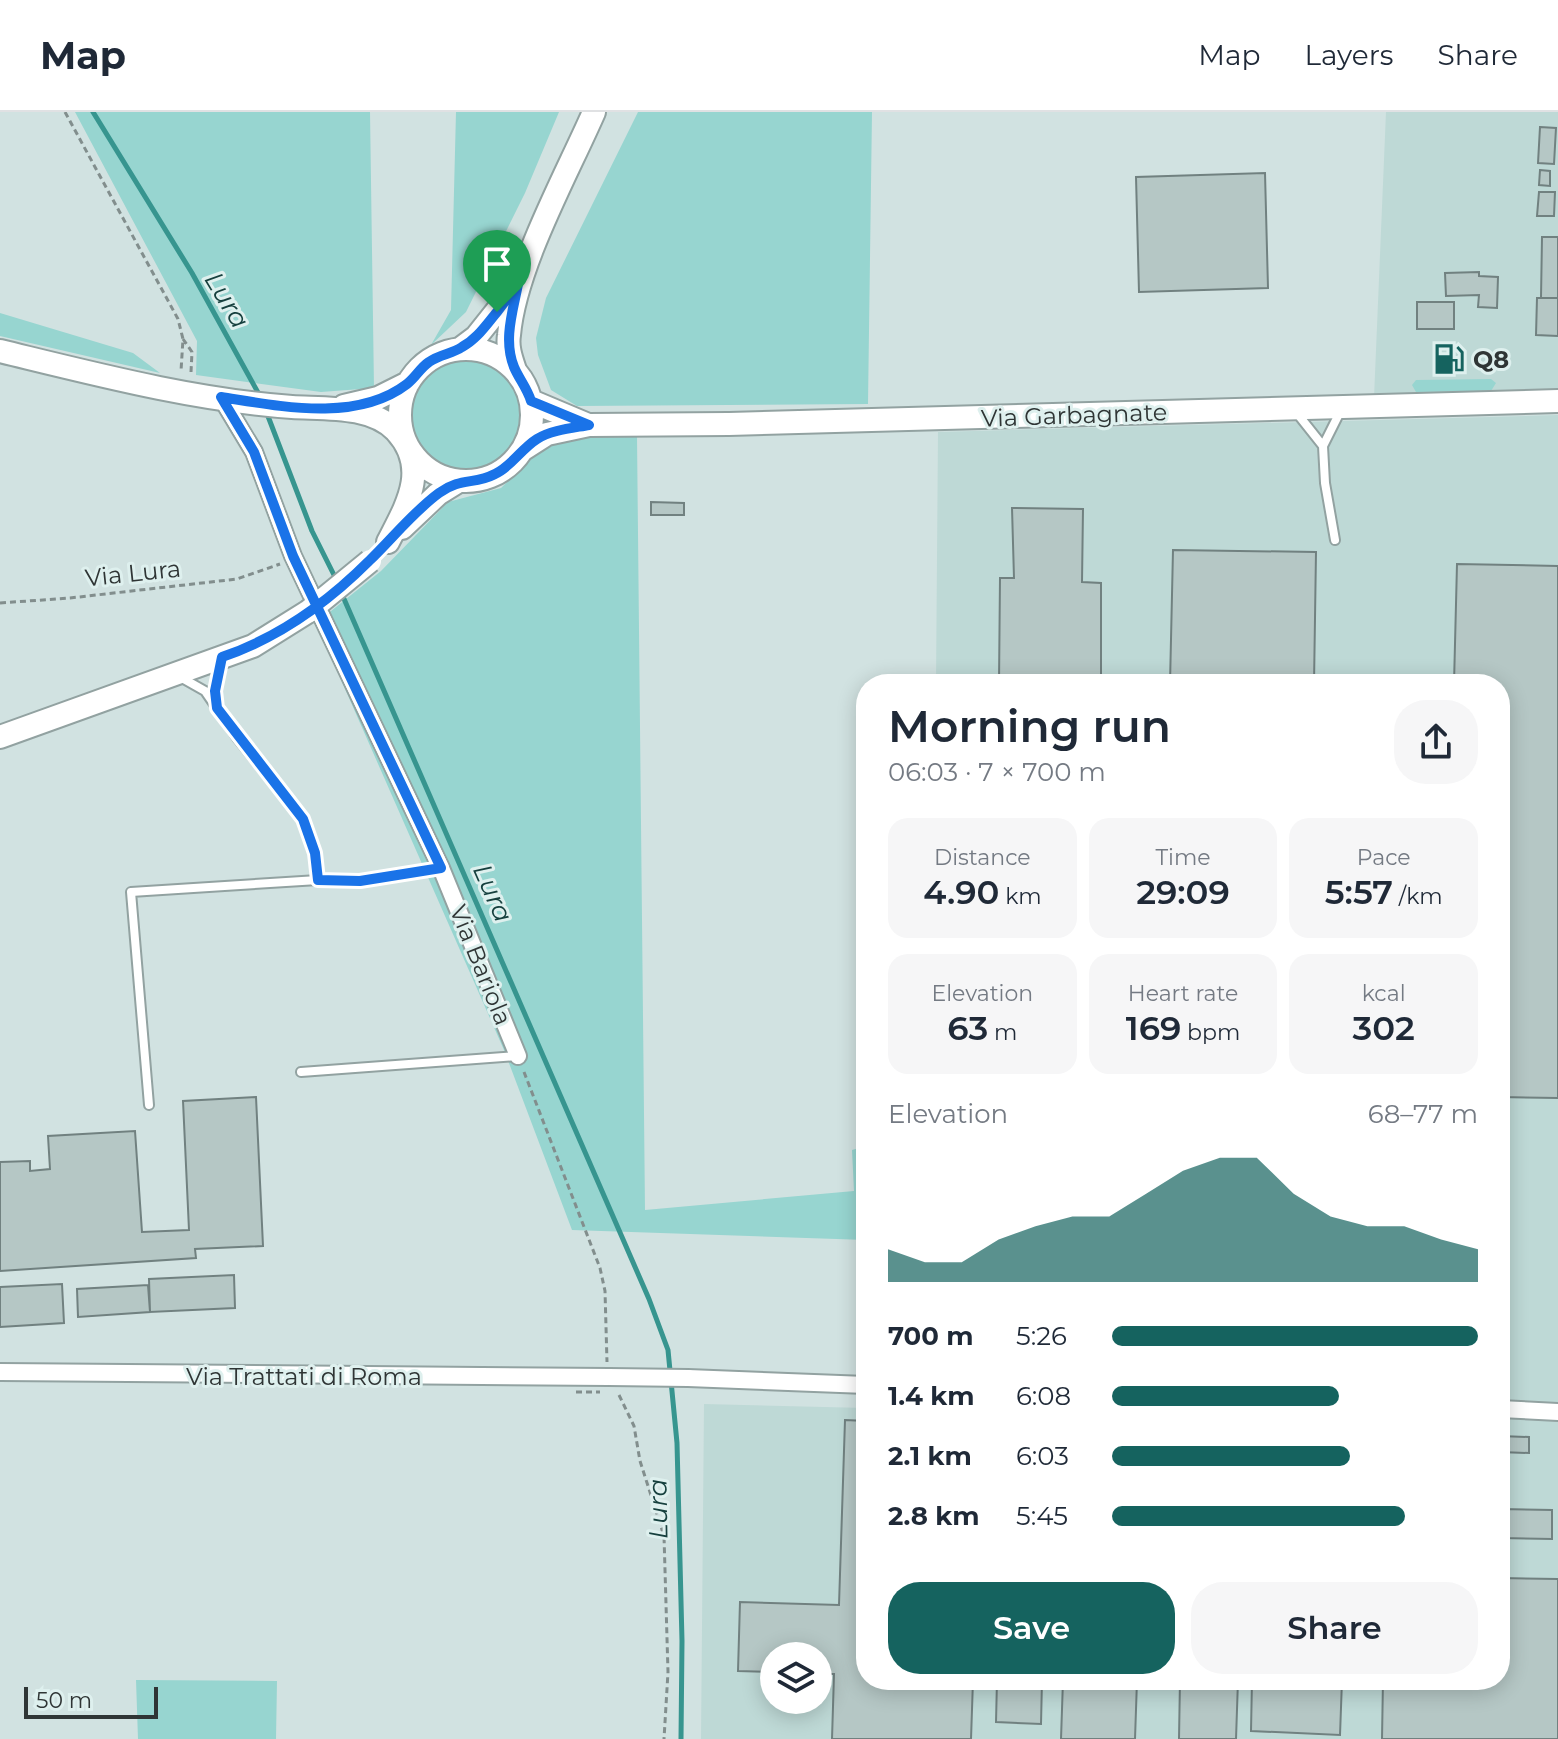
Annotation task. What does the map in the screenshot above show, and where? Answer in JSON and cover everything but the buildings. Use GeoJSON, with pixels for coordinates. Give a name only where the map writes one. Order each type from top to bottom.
{"type":"FeatureCollection","features":[{"type":"Feature","properties":{"kind":"street"},"geometry":{"type":"LineString","coordinates":[[0,737],[253,646],[309,611],[370,561],[438,494],[459,481],[495,475],[510,465],[522,450],[533,418],[531,401],[509,353],[508,336],[518,284],[594,112]]}},
{"type":"Feature","properties":{"kind":"street"},"geometry":{"type":"LineString","coordinates":[[331,409],[378,398],[408,383],[430,360],[460,349],[476,337],[518,284]]}},
{"type":"Feature","properties":{"kind":"street"},"geometry":{"type":"LineString","coordinates":[[460,349],[480,350],[499,358],[515,370]]}},
{"type":"Feature","properties":{"kind":"street"},"geometry":{"type":"LineString","coordinates":[[0,351],[177,390],[248,402],[331,409],[378,418],[394,429],[428,469],[459,481]]}},
{"type":"Feature","properties":{"kind":"street"},"geometry":{"type":"LineString","coordinates":[[388,542],[411,497],[415,479],[400,414],[408,383]]}},
{"type":"Feature","properties":{"kind":"street","name":"Via Bariola"},"geometry":{"type":"LineString","coordinates":[[221,397],[254,452],[293,556],[441,868],[518,1056]]}},
{"type":"Feature","properties":{"kind":"street","name":"Via Garbagnate"},"geometry":{"type":"LineString","coordinates":[[531,401],[589,425]]}},
{"type":"Feature","properties":{"kind":"street","name":"Via Garbagnate"},"geometry":{"type":"LineString","coordinates":[[522,450],[547,434],[589,425],[1558,401]]}},
{"type":"Feature","properties":{"kind":"street","name":"Via Trattati di Roma"},"geometry":{"type":"LineString","coordinates":[[0,1372],[688,1378],[856,1385]]}},
{"type":"Feature","properties":{"kind":"street"},"geometry":{"type":"LineString","coordinates":[[1510,1410],[1558,1412]]}},
{"type":"Feature","properties":{"kind":"lane"},"geometry":{"type":"LineString","coordinates":[[1335,540],[1325,483],[1323,446],[1343,407]]}},
{"type":"Feature","properties":{"kind":"lane"},"geometry":{"type":"LineString","coordinates":[[1293,409],[1323,446]]}},
{"type":"Feature","properties":{"kind":"lane"},"geometry":{"type":"LineString","coordinates":[[217,708],[215,691],[222,657]]}},
{"type":"Feature","properties":{"kind":"lane"},"geometry":{"type":"LineString","coordinates":[[172,675],[196,684],[303,819],[315,853],[318,880]]}},
{"type":"Feature","properties":{"kind":"lane"},"geometry":{"type":"LineString","coordinates":[[149,1105],[131,892],[318,880],[360,881],[441,868]]}},
{"type":"Feature","properties":{"kind":"lane"},"geometry":{"type":"LineString","coordinates":[[301,1072],[518,1056]]}},
{"type":"Feature","properties":{"kind":"path"},"geometry":{"type":"LineString","coordinates":[[65,112],[178,319],[183,351],[177,390]]}},
{"type":"Feature","properties":{"kind":"path","name":"Via Lura"},"geometry":{"type":"LineString","coordinates":[[0,603],[192,585],[237,579],[268,570]]}},
{"type":"Feature","properties":{"kind":"path"},"geometry":{"type":"LineString","coordinates":[[518,1056],[600,1268]]}},
{"type":"Feature","properties":{"kind":"path"},"geometry":{"type":"LineString","coordinates":[[640,1461],[661,1521],[666,1551],[668,1672],[664,1739]]}},
{"type":"Feature","properties":{"kind":"shaded area"},"geometry":{"type":"Polygon","coordinates":[[[75,112],[370,112],[374,388],[321,392],[196,375],[197,341],[75,112]]]}},
{"type":"Feature","properties":{"kind":"shaded area"},"geometry":{"type":"Polygon","coordinates":[[[456,112],[559,112],[525,193],[466,312],[431,345],[451,310],[456,112]]]}},
{"type":"Feature","properties":{"kind":"shaded area"},"geometry":{"type":"Polygon","coordinates":[[[638,112],[872,112],[868,404],[577,406],[551,390],[538,355],[536,338],[546,298],[638,112]]]}},
{"type":"Feature","properties":{"kind":"shaded area"},"geometry":{"type":"Polygon","coordinates":[[[1386,112],[1558,112],[1558,394],[1374,398],[1386,112]]]}},
{"type":"Feature","properties":{"kind":"shaded area"},"geometry":{"type":"Polygon","coordinates":[[[0,313],[133,353],[160,373],[0,336],[0,313]]]}},
{"type":"Feature","properties":{"kind":"shaded area"},"geometry":{"type":"Polygon","coordinates":[[[466,361],[486,366],[504,377],[515,395],[520,415],[515,435],[504,453],[486,464],[466,469],[446,464],[428,453],[417,435],[412,415],[417,395],[428,377],[446,366],[466,361]]]}},
{"type":"Feature","properties":{"kind":"shaded area"},"geometry":{"type":"Polygon","coordinates":[[[1491,379],[1496,383],[1491,391],[1416,392],[1412,385],[1416,380],[1491,379]]]}},
{"type":"Feature","properties":{"kind":"shaded area"},"geometry":{"type":"Polygon","coordinates":[[[1558,415],[1558,1739],[701,1739],[704,1404],[856,1408],[856,1690],[1510,1690],[1510,674],[936,674],[938,432],[1558,415]]]}},
{"type":"Feature","properties":{"kind":"shaded area"},"geometry":{"type":"Polygon","coordinates":[[[590,436],[637,436],[645,1210],[854,1191],[852,1150],[856,1149],[856,1240],[572,1230],[504,1050],[316,623],[381,571],[448,502],[501,488],[531,458],[554,443],[590,436]]]}},
{"type":"Feature","properties":{"kind":"shaded area"},"geometry":{"type":"Polygon","coordinates":[[[136,1680],[277,1681],[276,1739],[138,1739],[136,1680]]]}},
{"type":"Feature","properties":{"kind":"waterway","name":"Lura"},"geometry":{"type":"LineString","coordinates":[[93,112],[192,273],[261,398]]}},
{"type":"Feature","properties":{"kind":"waterway","name":"Lura"},"geometry":{"type":"LineString","coordinates":[[266,411],[312,531],[336,579]]}},
{"type":"Feature","properties":{"kind":"waterway","name":"Lura"},"geometry":{"type":"LineString","coordinates":[[341,592],[649,1299],[668,1350],[677,1443],[681,1739]]}},
{"type":"Feature","properties":{"kind":"place","name":"Q8"},"geometry":{"type":"Point","coordinates":[1449,359]}},
{"type":"Feature","properties":{"kind":"route"},"geometry":{"type":"LineString","coordinates":[[497,312],[476,337],[460,349],[440,354],[421,366],[408,383],[362,403],[331,409],[289,407],[221,397],[254,452],[293,556],[342,660],[441,868],[360,881],[318,880],[315,853],[303,819],[272,783],[217,708],[215,691],[222,657],[253,646],[309,611],[346,583],[438,494],[459,481],[495,475],[510,465],[537,438],[589,425],[531,401],[515,370],[509,353],[508,336],[518,284],[497,312]]}}]}
